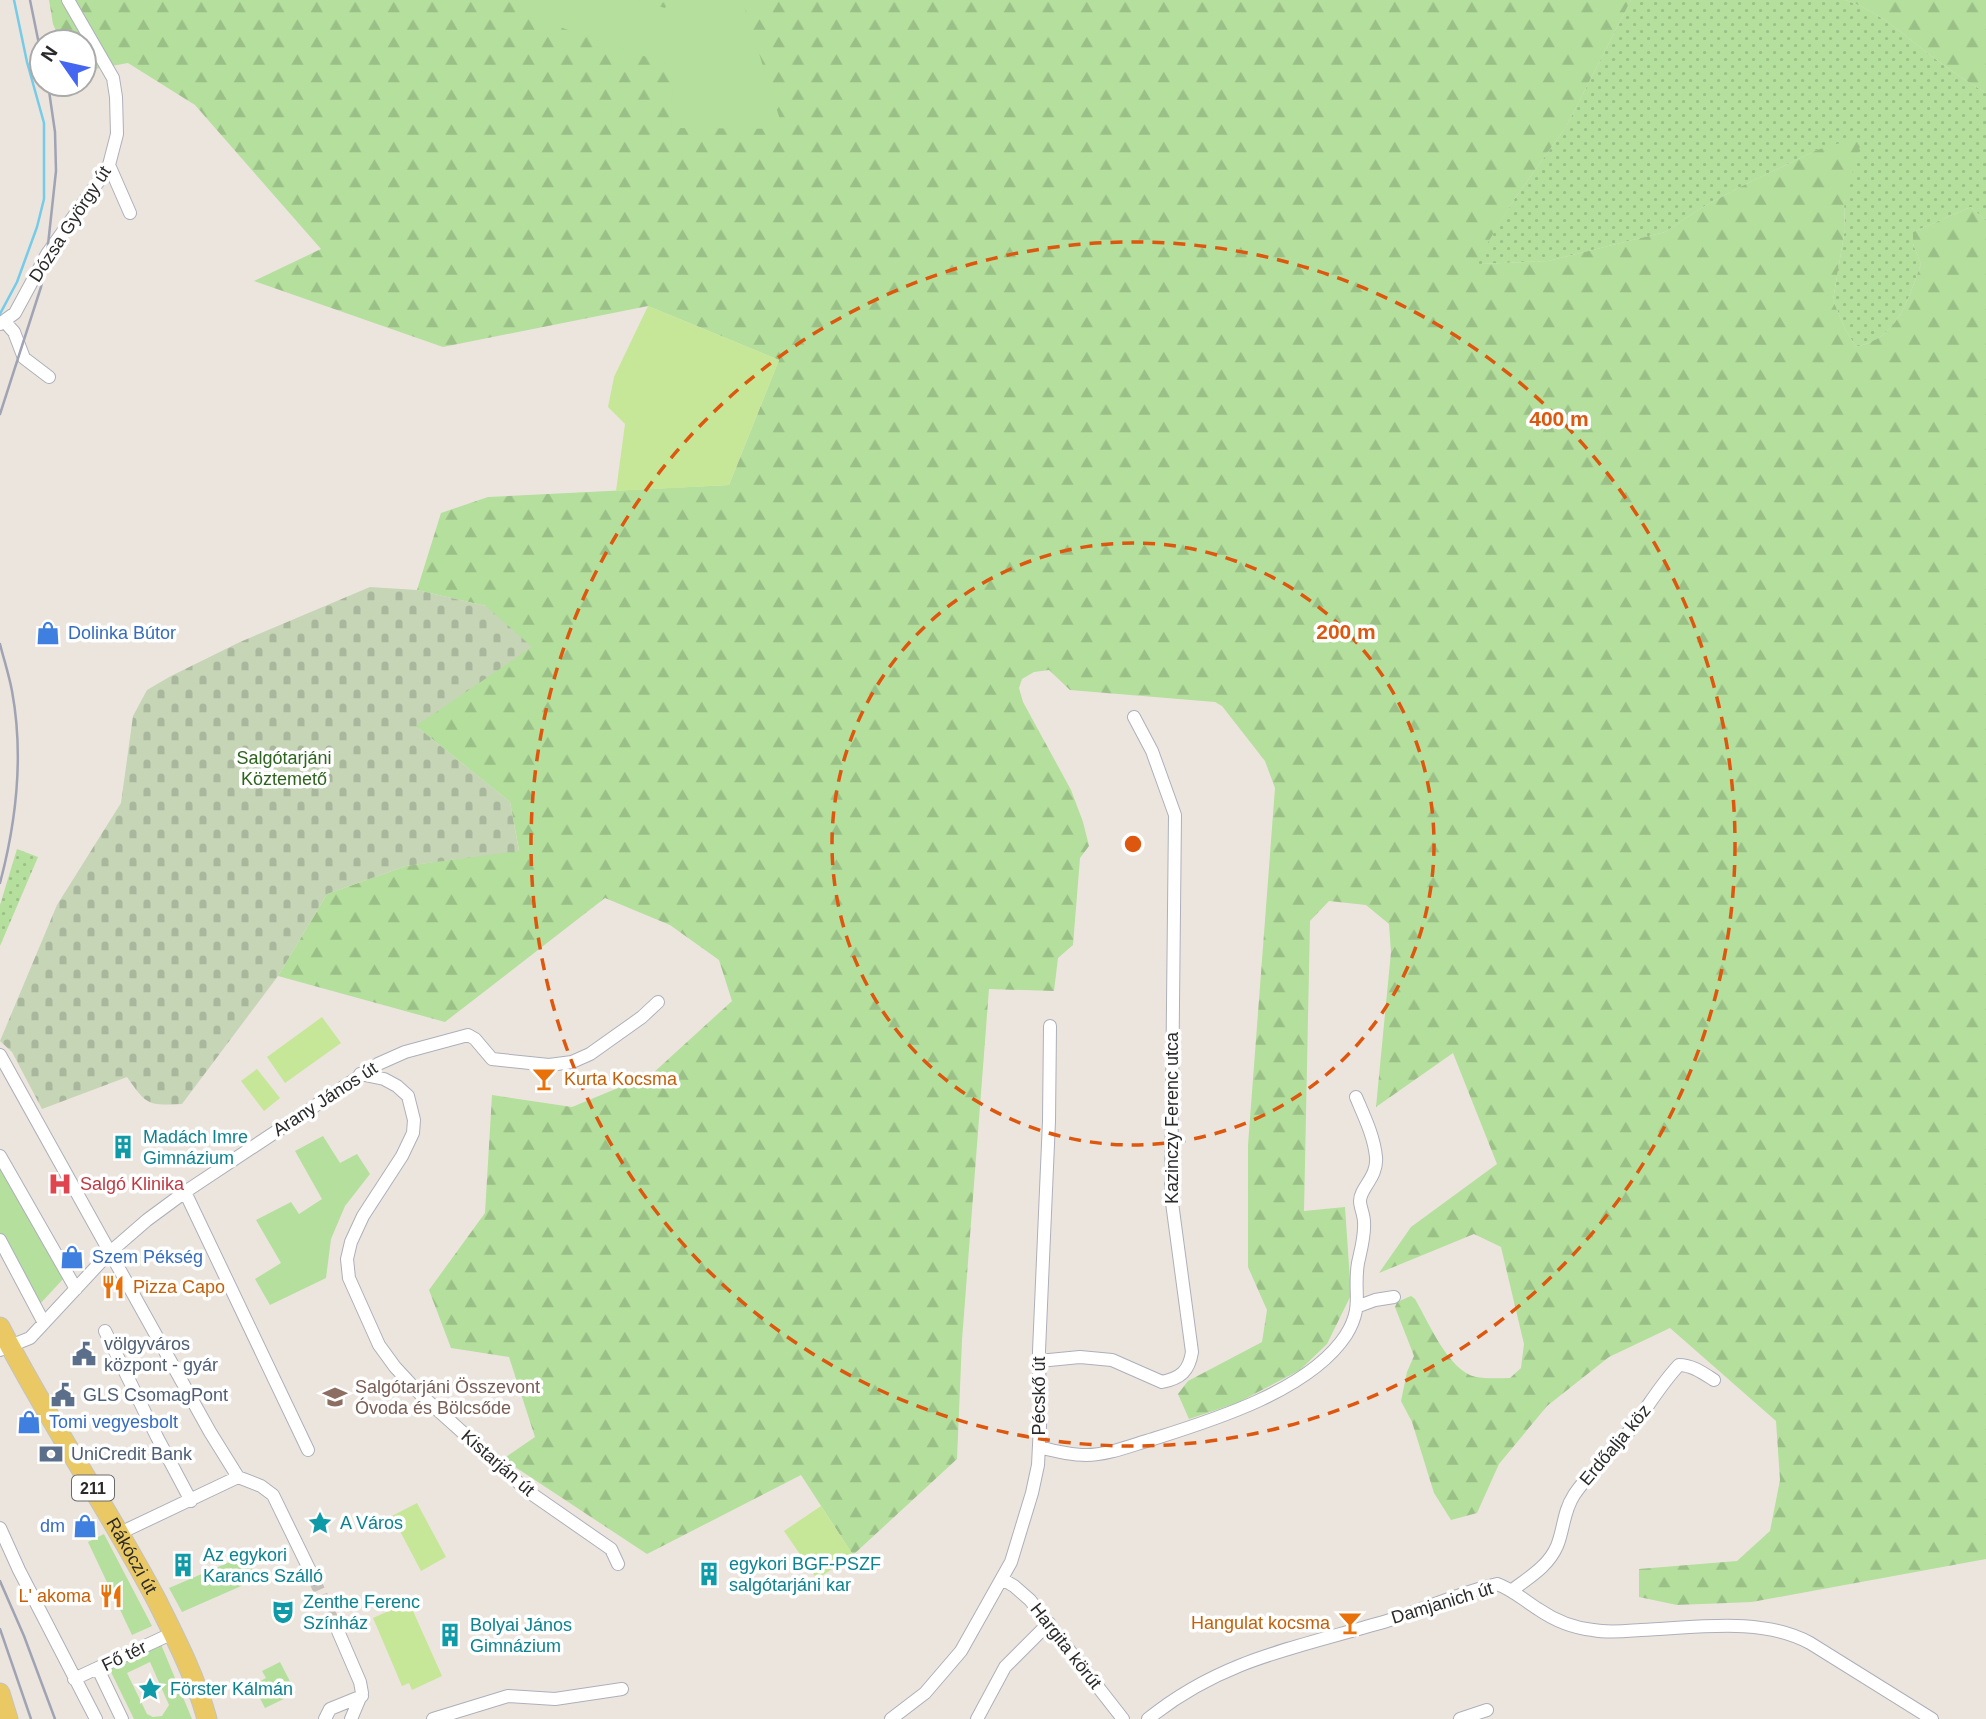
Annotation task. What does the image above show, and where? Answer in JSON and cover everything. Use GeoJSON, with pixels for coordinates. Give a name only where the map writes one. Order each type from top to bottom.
{"type":"FeatureCollection","features":[{"type":"Feature","properties":{"kind":"main road","name":"Rákóczi út"},"geometry":{"type":"LineString","coordinates":[[2,1336],[120,1532],[173,1633],[201,1696],[207,1719]]}},
{"type":"Feature","properties":{"kind":"main road"},"geometry":{"type":"LineString","coordinates":[[0,1693],[8,1719]]}},
{"type":"Feature","properties":{"kind":"street","name":"Dózsa György út"},"geometry":{"type":"LineString","coordinates":[[3,323],[16,313],[47,254],[109,165],[117,134],[113,78],[68,0]]}},
{"type":"Feature","properties":{"kind":"street"},"geometry":{"type":"LineString","coordinates":[[109,165],[130,213]]}},
{"type":"Feature","properties":{"kind":"street"},"geometry":{"type":"LineString","coordinates":[[3,323],[14,332],[24,358],[49,377]]}},
{"type":"Feature","properties":{"kind":"street","name":"Kazinczy Ferenc utca"},"geometry":{"type":"LineString","coordinates":[[1039,1360],[1080,1357],[1112,1360],[1162,1382],[1181,1376],[1189,1366],[1192,1352],[1171,1195],[1175,815],[1152,751],[1134,717]]}},
{"type":"Feature","properties":{"kind":"street","name":"Arany János út"},"geometry":{"type":"LineString","coordinates":[[2,1336],[27,1340],[110,1253],[147,1220],[360,1074],[391,1058],[468,1035],[475,1039],[492,1059],[549,1065],[572,1062],[590,1054],[642,1017],[658,1002]]}},
{"type":"Feature","properties":{"kind":"street","name":"Pécskő út"},"geometry":{"type":"LineString","coordinates":[[891,1719],[925,1693],[950,1665],[971,1634],[1002,1580],[1017,1546],[1027,1513],[1039,1447],[1039,1360],[1049,1121],[1050,1027]]}},
{"type":"Feature","properties":{"kind":"street"},"geometry":{"type":"LineString","coordinates":[[0,1055],[210,1432],[238,1477],[261,1486],[273,1495],[314,1579]]}},
{"type":"Feature","properties":{"kind":"street","name":"Kistarján út"},"geometry":{"type":"LineString","coordinates":[[391,1058],[390,1067],[397,1086],[408,1096],[414,1119],[413,1133],[402,1156],[363,1216],[347,1259],[349,1278],[379,1345],[421,1395],[529,1492],[611,1549],[618,1564]]}},
{"type":"Feature","properties":{"kind":"street"},"geometry":{"type":"LineString","coordinates":[[360,1074],[384,1079],[397,1086]]}},
{"type":"Feature","properties":{"kind":"street"},"geometry":{"type":"LineString","coordinates":[[1039,1447],[1088,1455],[1108,1452],[1229,1415],[1323,1362],[1347,1334],[1359,1306],[1357,1278],[1364,1221],[1360,1199],[1373,1175],[1376,1157],[1369,1125],[1356,1097]]}},
{"type":"Feature","properties":{"kind":"street"},"geometry":{"type":"LineString","coordinates":[[0,1156],[76,1289]]}},
{"type":"Feature","properties":{"kind":"street"},"geometry":{"type":"LineString","coordinates":[[185,1192],[308,1450]]}},
{"type":"Feature","properties":{"kind":"street"},"geometry":{"type":"LineString","coordinates":[[0,1240],[44,1323]]}},
{"type":"Feature","properties":{"kind":"street"},"geometry":{"type":"LineString","coordinates":[[1359,1306],[1394,1297]]}},
{"type":"Feature","properties":{"kind":"street"},"geometry":{"type":"LineString","coordinates":[[105,1331],[191,1500]]}},
{"type":"Feature","properties":{"kind":"street","name":"Erdőalja köz"},"geometry":{"type":"LineString","coordinates":[[1511,1591],[1538,1571],[1551,1556],[1557,1546],[1563,1516],[1573,1496],[1591,1470],[1626,1437],[1679,1365],[1698,1369],[1714,1380]]}},
{"type":"Feature","properties":{"kind":"street"},"geometry":{"type":"LineString","coordinates":[[120,1532],[238,1477]]}},
{"type":"Feature","properties":{"kind":"street"},"geometry":{"type":"LineString","coordinates":[[0,1528],[96,1719]]}},
{"type":"Feature","properties":{"kind":"street","name":"Hargita körút"},"geometry":{"type":"LineString","coordinates":[[1002,1580],[1025,1595],[1123,1719]]}},
{"type":"Feature","properties":{"kind":"street","name":"Damjanich út"},"geometry":{"type":"LineString","coordinates":[[1148,1719],[1179,1696],[1215,1675],[1259,1657],[1391,1619],[1493,1585],[1500,1585],[1511,1591],[1546,1615],[1589,1630],[1728,1626],[1790,1635],[1810,1643],[1932,1719]]}},
{"type":"Feature","properties":{"kind":"street"},"geometry":{"type":"LineString","coordinates":[[977,1719],[1005,1667],[1049,1623]]}},
{"type":"Feature","properties":{"kind":"street"},"geometry":{"type":"LineString","coordinates":[[338,1632],[360,1682],[362,1696],[351,1719]]}},
{"type":"Feature","properties":{"kind":"street","name":"Fő tér"},"geometry":{"type":"LineString","coordinates":[[75,1679],[173,1633]]}},
{"type":"Feature","properties":{"kind":"street"},"geometry":{"type":"LineString","coordinates":[[98,1669],[122,1719]]}},
{"type":"Feature","properties":{"kind":"street"},"geometry":{"type":"LineString","coordinates":[[433,1719],[508,1696],[555,1699],[622,1689]]}},
{"type":"Feature","properties":{"kind":"street"},"geometry":{"type":"LineString","coordinates":[[325,1719],[330,1709],[362,1696]]}},
{"type":"Feature","properties":{"kind":"street"},"geometry":{"type":"LineString","coordinates":[[1460,1719],[1487,1710]]}},
{"type":"Feature","properties":{"kind":"green space"},"geometry":{"type":"Polygon","coordinates":[[[49,0],[1631,0],[1566,127],[1515,198],[1484,249],[1479,252],[1479,264],[1548,261],[1665,232],[1701,208],[1744,185],[1817,150],[1850,140],[1861,143],[1844,202],[1845,229],[1833,300],[1856,347],[1882,335],[1892,326],[1906,304],[1921,264],[1913,244],[1913,232],[1971,207],[1986,221],[1986,1559],[1752,1602],[1677,1605],[1639,1597],[1639,1569],[1737,1561],[1770,1531],[1780,1480],[1776,1421],[1670,1328],[1609,1357],[1547,1406],[1499,1464],[1477,1513],[1451,1520],[1434,1493],[1412,1422],[1401,1401],[1407,1372],[1414,1356],[1395,1307],[1397,1302],[1411,1296],[1415,1299],[1448,1356],[1466,1373],[1476,1377],[1510,1378],[1521,1368],[1524,1344],[1501,1247],[1474,1234],[1379,1273],[1411,1227],[1497,1164],[1453,1053],[1376,1107],[1391,952],[1389,924],[1366,905],[1329,901],[1310,921],[1304,1211],[1345,1207],[1351,1295],[1327,1344],[1300,1370],[1237,1403],[1189,1419],[1178,1394],[1188,1381],[1262,1342],[1267,1310],[1248,1267],[1248,1145],[1275,788],[1265,761],[1222,706],[1215,702],[1070,690],[1049,670],[1034,672],[1022,679],[1019,688],[1023,702],[1071,790],[1089,846],[1080,858],[1073,945],[1058,958],[1054,991],[989,989],[962,1340],[957,1459],[853,1555],[801,1475],[647,1554],[503,1459],[535,1437],[509,1357],[451,1348],[429,1290],[485,1213],[492,1095],[572,1107],[652,1074],[732,1001],[719,960],[670,925],[605,898],[445,1022],[278,976],[327,894],[406,866],[519,850],[510,802],[416,726],[486,606],[417,590],[441,513],[488,497],[729,485],[779,360],[648,306],[443,347],[254,281],[321,249],[195,105],[128,63],[98,68],[98,28],[55,28],[49,0]]]}},
{"type":"Feature","properties":{"kind":"green space"},"geometry":{"type":"Polygon","coordinates":[[[518,0],[636,0],[665,8],[669,0],[742,0],[783,129],[671,128],[673,66],[519,13],[518,0]]]}},
{"type":"Feature","properties":{"kind":"green space"},"geometry":{"type":"Polygon","coordinates":[[[1631,0],[1845,0],[1885,20],[1950,70],[1986,93],[1986,221],[1971,207],[1913,232],[1913,244],[1921,264],[1906,304],[1892,326],[1882,335],[1856,347],[1833,300],[1845,229],[1844,202],[1850,175],[1817,150],[1701,208],[1665,232],[1548,261],[1479,264],[1479,252],[1566,127],[1631,0]]]}},
{"type":"Feature","properties":{"kind":"green space"},"geometry":{"type":"Polygon","coordinates":[[[1845,0],[1986,0],[1986,93],[1950,70],[1885,20],[1845,0]]]}},
{"type":"Feature","properties":{"kind":"green space"},"geometry":{"type":"Polygon","coordinates":[[[648,306],[779,360],[729,485],[616,491],[625,424],[608,407],[614,377],[648,306]]]}},
{"type":"Feature","properties":{"kind":"green space","name":"Salgótarjáni Köztemető"},"geometry":{"type":"Polygon","coordinates":[[[370,587],[417,590],[486,606],[532,647],[416,726],[510,802],[519,851],[406,866],[327,894],[278,976],[182,1104],[148,1101],[127,1077],[42,1109],[12,1052],[0,1041],[57,905],[121,803],[133,716],[147,690],[240,642],[370,587]]]}},
{"type":"Feature","properties":{"kind":"green space"},"geometry":{"type":"Polygon","coordinates":[[[17,849],[38,857],[0,946],[0,905],[17,849]]]}},
{"type":"Feature","properties":{"kind":"green space"},"geometry":{"type":"Polygon","coordinates":[[[322,1017],[341,1043],[285,1083],[267,1057],[322,1017]]]}},
{"type":"Feature","properties":{"kind":"green space"},"geometry":{"type":"Polygon","coordinates":[[[257,1069],[280,1098],[264,1111],[241,1081],[257,1069]]]}},
{"type":"Feature","properties":{"kind":"green space"},"geometry":{"type":"Polygon","coordinates":[[[323,1136],[340,1163],[357,1154],[370,1174],[345,1206],[331,1239],[326,1278],[270,1305],[255,1279],[281,1263],[256,1220],[291,1202],[299,1214],[322,1199],[295,1151],[323,1136]]]}},
{"type":"Feature","properties":{"kind":"green space"},"geometry":{"type":"Polygon","coordinates":[[[0,1163],[65,1277],[38,1306],[0,1233],[0,1163]]]}},
{"type":"Feature","properties":{"kind":"green space"},"geometry":{"type":"Polygon","coordinates":[[[417,1503],[446,1557],[421,1571],[392,1516],[417,1503]]]}},
{"type":"Feature","properties":{"kind":"green space"},"geometry":{"type":"Polygon","coordinates":[[[821,1506],[853,1555],[817,1579],[784,1531],[821,1506]]]}},
{"type":"Feature","properties":{"kind":"green space"},"geometry":{"type":"Polygon","coordinates":[[[104,1534],[152,1626],[132,1635],[88,1542],[104,1534]]]}},
{"type":"Feature","properties":{"kind":"green space"},"geometry":{"type":"Polygon","coordinates":[[[246,1555],[257,1579],[182,1612],[169,1588],[246,1555]]]}},
{"type":"Feature","properties":{"kind":"green space"},"geometry":{"type":"Polygon","coordinates":[[[409,1602],[442,1676],[412,1690],[409,1683],[402,1686],[373,1618],[409,1602]]]}},
{"type":"Feature","properties":{"kind":"green space"},"geometry":{"type":"Polygon","coordinates":[[[160,1642],[192,1719],[134,1719],[110,1670],[160,1642]],[[150,1662],[127,1673],[147,1714],[153,1717],[162,1716],[169,1705],[150,1662]]]}},
{"type":"Feature","properties":{"kind":"green space"},"geometry":{"type":"Polygon","coordinates":[[[280,1662],[296,1693],[265,1708],[253,1685],[266,1678],[262,1671],[280,1662]]]}},
{"type":"Feature","properties":{"kind":"waterway"},"geometry":{"type":"LineString","coordinates":[[0,314],[17,282],[44,199],[44,123],[14,0]]}},
{"type":"Feature","properties":{"kind":"tunnel"},"geometry":{"type":"LineString","coordinates":[[314,1579],[338,1631]]}},
{"type":"Feature","properties":{"kind":"railway"},"geometry":{"type":"LineString","coordinates":[[30,0],[36,28]]}},
{"type":"Feature","properties":{"kind":"railway"},"geometry":{"type":"LineString","coordinates":[[0,414],[41,287],[47,254],[56,171],[55,132],[50,98]]}},
{"type":"Feature","properties":{"kind":"railway"},"geometry":{"type":"LineString","coordinates":[[0,644],[12,691],[18,739],[17,787],[11,835],[0,883]]}},
{"type":"Feature","properties":{"kind":"railway"},"geometry":{"type":"LineString","coordinates":[[0,1581],[55,1719]]}},
{"type":"Feature","properties":{"kind":"railway"},"geometry":{"type":"LineString","coordinates":[[0,1629],[31,1719]]}},
{"type":"Feature","properties":{"kind":"place","name":"Dolinka Bútor"},"geometry":{"type":"Point","coordinates":[48,633]}},
{"type":"Feature","properties":{"kind":"place","name":"Kurta Kocsma"},"geometry":{"type":"Point","coordinates":[544,1079]}},
{"type":"Feature","properties":{"kind":"place","name":"Madách Imre Gimnázium"},"geometry":{"type":"Point","coordinates":[123,1147]}},
{"type":"Feature","properties":{"kind":"place","name":"Salgó Klinika"},"geometry":{"type":"Point","coordinates":[60,1184]}},
{"type":"Feature","properties":{"kind":"place","name":"Szem Pékség"},"geometry":{"type":"Point","coordinates":[72,1257]}},
{"type":"Feature","properties":{"kind":"place","name":"Pizza Capo"},"geometry":{"type":"Point","coordinates":[113,1287]}},
{"type":"Feature","properties":{"kind":"place","name":"völgyváros központ - gyár"},"geometry":{"type":"Point","coordinates":[84,1354]}},
{"type":"Feature","properties":{"kind":"place","name":"GLS CsomagPont"},"geometry":{"type":"Point","coordinates":[63,1395]}},
{"type":"Feature","properties":{"kind":"place","name":"Salgótarjáni Összevont Óvoda és Bölcsőde"},"geometry":{"type":"Point","coordinates":[335,1397]}},
{"type":"Feature","properties":{"kind":"place","name":"Tomi vegyesbolt"},"geometry":{"type":"Point","coordinates":[29,1422]}},
{"type":"Feature","properties":{"kind":"place","name":"UniCredit Bank"},"geometry":{"type":"Point","coordinates":[51,1454]}},
{"type":"Feature","properties":{"kind":"place","name":"A Város"},"geometry":{"type":"Point","coordinates":[320,1523]}},
{"type":"Feature","properties":{"kind":"place","name":"dm"},"geometry":{"type":"Point","coordinates":[85,1526]}},
{"type":"Feature","properties":{"kind":"place","name":"Az egykori Karancs Szálló"},"geometry":{"type":"Point","coordinates":[183,1565]}},
{"type":"Feature","properties":{"kind":"place","name":"egykori BGF-PSZF salgótarjáni kar"},"geometry":{"type":"Point","coordinates":[709,1574]}},
{"type":"Feature","properties":{"kind":"place","name":"L' akoma"},"geometry":{"type":"Point","coordinates":[111,1596]}},
{"type":"Feature","properties":{"kind":"place","name":"Zenthe Ferenc Színház"},"geometry":{"type":"Point","coordinates":[283,1612]}},
{"type":"Feature","properties":{"kind":"place","name":"Hangulat kocsma"},"geometry":{"type":"Point","coordinates":[1350,1623]}},
{"type":"Feature","properties":{"kind":"place","name":"Bolyai János Gimnázium"},"geometry":{"type":"Point","coordinates":[450,1635]}},
{"type":"Feature","properties":{"kind":"place","name":"Förster Kálmán"},"geometry":{"type":"Point","coordinates":[150,1689]}}]}
